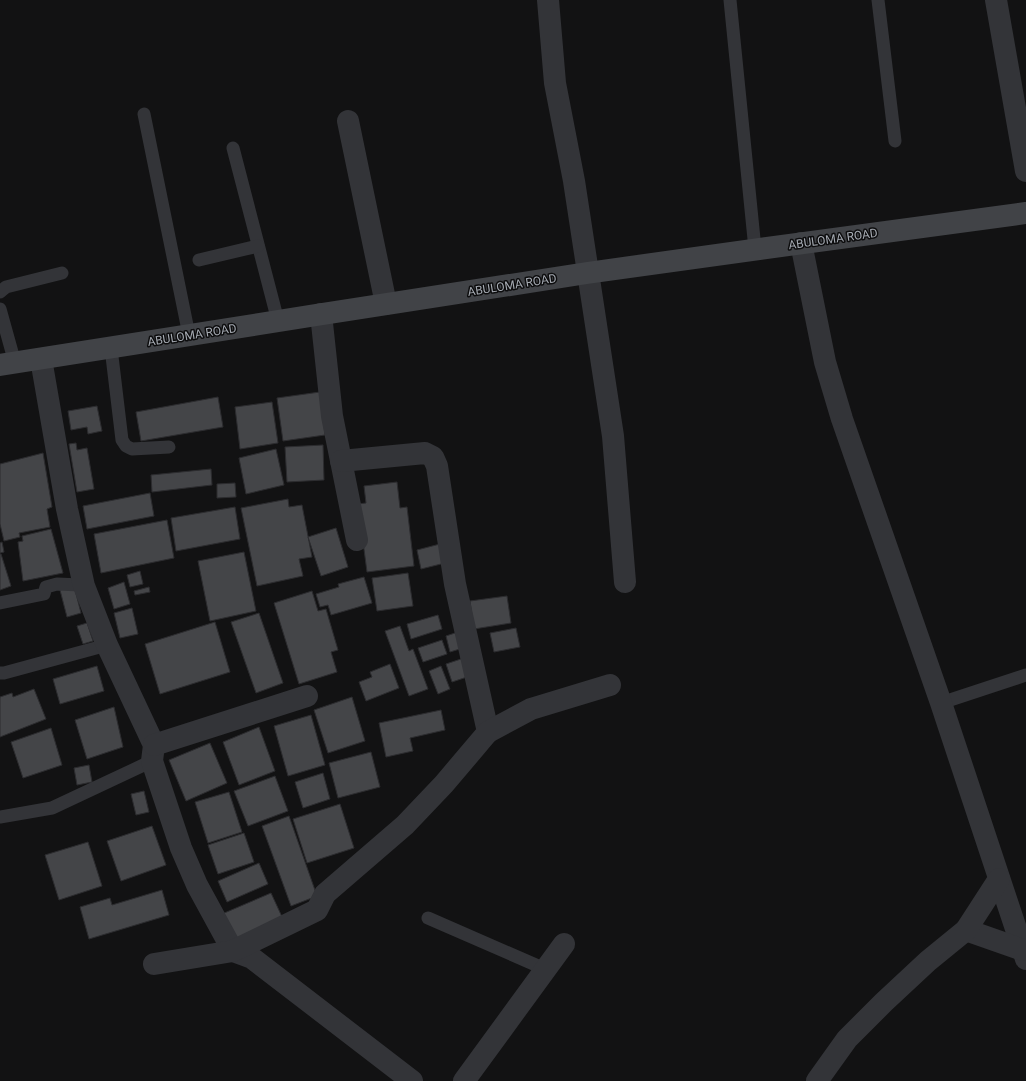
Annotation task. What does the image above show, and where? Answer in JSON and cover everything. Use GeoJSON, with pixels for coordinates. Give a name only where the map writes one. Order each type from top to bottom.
{"type":"FeatureCollection","features":[{"type":"Feature","properties":{"kind":"street"},"geometry":{"type":"LineString","coordinates":[[548,0],[555,83],[574,181],[613,436],[625,582]]}},
{"type":"Feature","properties":{"kind":"street"},"geometry":{"type":"LineString","coordinates":[[996,0],[1026,171]]}},
{"type":"Feature","properties":{"kind":"street"},"geometry":{"type":"LineString","coordinates":[[348,121],[386,304]]}},
{"type":"Feature","properties":{"kind":"street","name":"ABULOMA ROAD"},"geometry":{"type":"LineString","coordinates":[[7,364],[589,273],[1026,213]]}},
{"type":"Feature","properties":{"kind":"street"},"geometry":{"type":"LineString","coordinates":[[801,243],[825,362],[842,419],[941,703],[1025,954]]}},
{"type":"Feature","properties":{"kind":"street"},"geometry":{"type":"LineString","coordinates":[[321,314],[332,416],[357,540]]}},
{"type":"Feature","properties":{"kind":"street"},"geometry":{"type":"LineString","coordinates":[[41,359],[67,509],[84,586],[107,645],[153,753],[181,848],[197,885],[233,951],[252,958],[412,1081]]}},
{"type":"Feature","properties":{"kind":"street"},"geometry":{"type":"LineString","coordinates":[[341,461],[425,453],[433,457],[437,466],[454,584],[488,732]]}},
{"type":"Feature","properties":{"kind":"street"},"geometry":{"type":"LineString","coordinates":[[154,964],[233,951],[318,910],[325,894],[405,825],[444,784],[488,732],[531,709],[610,685]]}},
{"type":"Feature","properties":{"kind":"street"},"geometry":{"type":"LineString","coordinates":[[153,753],[307,696]]}},
{"type":"Feature","properties":{"kind":"street"},"geometry":{"type":"LineString","coordinates":[[817,1081],[847,1040],[884,1002],[928,960],[966,930],[999,879]]}},
{"type":"Feature","properties":{"kind":"street"},"geometry":{"type":"LineString","coordinates":[[966,930],[1025,954]]}},
{"type":"Feature","properties":{"kind":"street"},"geometry":{"type":"LineString","coordinates":[[464,1081],[564,944]]}},
{"type":"Feature","properties":{"kind":"lane"},"geometry":{"type":"LineString","coordinates":[[730,0],[755,249]]}},
{"type":"Feature","properties":{"kind":"lane"},"geometry":{"type":"LineString","coordinates":[[878,0],[895,141]]}},
{"type":"Feature","properties":{"kind":"lane"},"geometry":{"type":"LineString","coordinates":[[144,114],[189,335]]}},
{"type":"Feature","properties":{"kind":"lane"},"geometry":{"type":"LineString","coordinates":[[233,148],[278,321]]}},
{"type":"Feature","properties":{"kind":"lane"},"geometry":{"type":"LineString","coordinates":[[199,260],[258,246]]}},
{"type":"Feature","properties":{"kind":"lane"},"geometry":{"type":"LineString","coordinates":[[0,292],[6,287],[62,273]]}},
{"type":"Feature","properties":{"kind":"lane"},"geometry":{"type":"LineString","coordinates":[[0,308],[7,364]]}},
{"type":"Feature","properties":{"kind":"lane"},"geometry":{"type":"LineString","coordinates":[[111,348],[122,440],[126,446],[132,449],[169,447]]}},
{"type":"Feature","properties":{"kind":"lane"},"geometry":{"type":"LineString","coordinates":[[0,603],[44,594],[46,587],[57,584],[84,586]]}},
{"type":"Feature","properties":{"kind":"lane"},"geometry":{"type":"LineString","coordinates":[[0,672],[4,673],[107,645]]}},
{"type":"Feature","properties":{"kind":"lane"},"geometry":{"type":"LineString","coordinates":[[941,703],[1026,675]]}},
{"type":"Feature","properties":{"kind":"lane"},"geometry":{"type":"LineString","coordinates":[[0,816],[52,808],[153,753]]}},
{"type":"Feature","properties":{"kind":"lane"},"geometry":{"type":"LineString","coordinates":[[428,918],[545,969]]}},
{"type":"Feature","properties":{"kind":"building"},"geometry":{"type":"Polygon","coordinates":[[[320,392],[325,435],[283,441],[277,398],[320,392]]]}},
{"type":"Feature","properties":{"kind":"building"},"geometry":{"type":"Polygon","coordinates":[[[218,397],[223,427],[141,441],[136,412],[218,397]]]}},
{"type":"Feature","properties":{"kind":"building"},"geometry":{"type":"Polygon","coordinates":[[[272,402],[278,443],[240,449],[235,407],[272,402]]]}},
{"type":"Feature","properties":{"kind":"building"},"geometry":{"type":"Polygon","coordinates":[[[97,406],[102,431],[88,434],[87,427],[71,430],[68,411],[97,406]]]}},
{"type":"Feature","properties":{"kind":"building"},"geometry":{"type":"Polygon","coordinates":[[[76,443],[77,450],[87,448],[94,489],[77,492],[69,444],[76,443]]]}},
{"type":"Feature","properties":{"kind":"building"},"geometry":{"type":"Polygon","coordinates":[[[323,445],[324,480],[287,482],[285,447],[323,445]]]}},
{"type":"Feature","properties":{"kind":"building"},"geometry":{"type":"Polygon","coordinates":[[[276,449],[284,485],[246,494],[239,458],[276,449]]]}},
{"type":"Feature","properties":{"kind":"building"},"geometry":{"type":"Polygon","coordinates":[[[43,453],[52,507],[47,509],[50,527],[19,533],[20,537],[4,541],[0,524],[0,464],[43,453]]]}},
{"type":"Feature","properties":{"kind":"building"},"geometry":{"type":"Polygon","coordinates":[[[211,469],[212,485],[152,492],[151,475],[211,469]]]}},
{"type":"Feature","properties":{"kind":"building"},"geometry":{"type":"Polygon","coordinates":[[[397,482],[400,508],[407,507],[414,566],[367,572],[358,504],[366,503],[364,486],[397,482]]]}},
{"type":"Feature","properties":{"kind":"building"},"geometry":{"type":"Polygon","coordinates":[[[235,483],[236,497],[217,498],[217,484],[235,483]]]}},
{"type":"Feature","properties":{"kind":"building"},"geometry":{"type":"Polygon","coordinates":[[[150,493],[154,516],[87,529],[83,506],[150,493]]]}},
{"type":"Feature","properties":{"kind":"building"},"geometry":{"type":"Polygon","coordinates":[[[288,499],[289,507],[302,505],[312,557],[299,559],[303,576],[257,586],[241,508],[288,499]]]}},
{"type":"Feature","properties":{"kind":"building"},"geometry":{"type":"Polygon","coordinates":[[[235,507],[240,539],[176,551],[171,518],[235,507]]]}},
{"type":"Feature","properties":{"kind":"building"},"geometry":{"type":"Polygon","coordinates":[[[167,520],[174,558],[101,573],[94,534],[167,520]]]}},
{"type":"Feature","properties":{"kind":"building"},"geometry":{"type":"Polygon","coordinates":[[[336,528],[348,567],[321,576],[308,537],[336,528]]]}},
{"type":"Feature","properties":{"kind":"building"},"geometry":{"type":"Polygon","coordinates":[[[51,529],[63,573],[23,581],[18,542],[23,541],[22,536],[51,529]]]}},
{"type":"Feature","properties":{"kind":"building"},"geometry":{"type":"Polygon","coordinates":[[[2,542],[4,552],[0,553],[0,543],[2,542]]]}},
{"type":"Feature","properties":{"kind":"building"},"geometry":{"type":"Polygon","coordinates":[[[440,544],[445,563],[421,569],[417,550],[440,544]]]}},
{"type":"Feature","properties":{"kind":"building"},"geometry":{"type":"Polygon","coordinates":[[[244,552],[256,611],[210,621],[198,561],[244,552]]]}},
{"type":"Feature","properties":{"kind":"building"},"geometry":{"type":"Polygon","coordinates":[[[0,554],[11,586],[0,590],[0,554]]]}},
{"type":"Feature","properties":{"kind":"building"},"geometry":{"type":"Polygon","coordinates":[[[140,571],[143,584],[130,587],[127,575],[140,571]]]}},
{"type":"Feature","properties":{"kind":"building"},"geometry":{"type":"Polygon","coordinates":[[[408,573],[413,606],[377,611],[372,578],[408,573]]]}},
{"type":"Feature","properties":{"kind":"building"},"geometry":{"type":"Polygon","coordinates":[[[364,577],[372,603],[331,615],[328,605],[320,607],[316,594],[339,587],[338,584],[364,577]]]}},
{"type":"Feature","properties":{"kind":"building"},"geometry":{"type":"Polygon","coordinates":[[[124,582],[130,604],[114,609],[108,588],[124,582]]]}},
{"type":"Feature","properties":{"kind":"building"},"geometry":{"type":"Polygon","coordinates":[[[74,586],[81,613],[67,617],[60,590],[74,586]]]}},
{"type":"Feature","properties":{"kind":"building"},"geometry":{"type":"Polygon","coordinates":[[[149,587],[150,592],[135,595],[134,591],[149,587]]]}},
{"type":"Feature","properties":{"kind":"building"},"geometry":{"type":"Polygon","coordinates":[[[312,591],[318,611],[326,609],[338,650],[331,652],[337,672],[299,684],[274,603],[312,591]]]}},
{"type":"Feature","properties":{"kind":"building"},"geometry":{"type":"Polygon","coordinates":[[[507,596],[511,623],[474,629],[470,601],[507,596]]]}},
{"type":"Feature","properties":{"kind":"building"},"geometry":{"type":"Polygon","coordinates":[[[132,608],[138,634],[120,638],[114,613],[132,608]]]}},
{"type":"Feature","properties":{"kind":"building"},"geometry":{"type":"Polygon","coordinates":[[[259,613],[283,683],[256,693],[231,622],[259,613]]]}},
{"type":"Feature","properties":{"kind":"building"},"geometry":{"type":"Polygon","coordinates":[[[438,615],[442,629],[411,639],[407,624],[438,615]]]}},
{"type":"Feature","properties":{"kind":"building"},"geometry":{"type":"Polygon","coordinates":[[[215,622],[230,672],[160,694],[145,644],[215,622]]]}},
{"type":"Feature","properties":{"kind":"building"},"geometry":{"type":"Polygon","coordinates":[[[87,623],[93,641],[83,644],[77,626],[87,623]]]}},
{"type":"Feature","properties":{"kind":"building"},"geometry":{"type":"Polygon","coordinates":[[[400,626],[409,651],[413,649],[428,689],[409,696],[385,631],[400,626]]]}},
{"type":"Feature","properties":{"kind":"building"},"geometry":{"type":"Polygon","coordinates":[[[516,628],[520,647],[494,652],[490,633],[516,628]]]}},
{"type":"Feature","properties":{"kind":"building"},"geometry":{"type":"Polygon","coordinates":[[[458,632],[463,648],[450,652],[446,636],[458,632]]]}},
{"type":"Feature","properties":{"kind":"building"},"geometry":{"type":"Polygon","coordinates":[[[442,640],[447,654],[423,662],[418,648],[442,640]]]}},
{"type":"Feature","properties":{"kind":"building"},"geometry":{"type":"Polygon","coordinates":[[[464,658],[470,676],[452,682],[446,664],[464,658]]]}},
{"type":"Feature","properties":{"kind":"building"},"geometry":{"type":"Polygon","coordinates":[[[390,664],[399,688],[366,701],[359,682],[372,677],[370,672],[390,664]]]}},
{"type":"Feature","properties":{"kind":"building"},"geometry":{"type":"Polygon","coordinates":[[[97,666],[104,691],[60,704],[53,679],[97,666]]]}},
{"type":"Feature","properties":{"kind":"building"},"geometry":{"type":"Polygon","coordinates":[[[441,666],[450,689],[438,694],[429,671],[441,666]]]}},
{"type":"Feature","properties":{"kind":"building"},"geometry":{"type":"Polygon","coordinates":[[[34,689],[46,719],[0,737],[0,697],[12,693],[13,697],[34,689]]]}},
{"type":"Feature","properties":{"kind":"building"},"geometry":{"type":"Polygon","coordinates":[[[352,697],[365,741],[328,753],[314,710],[352,697]]]}},
{"type":"Feature","properties":{"kind":"building"},"geometry":{"type":"Polygon","coordinates":[[[114,707],[123,747],[87,759],[75,720],[114,707]]]}},
{"type":"Feature","properties":{"kind":"building"},"geometry":{"type":"Polygon","coordinates":[[[441,710],[445,730],[410,738],[413,751],[386,757],[379,723],[441,710]]]}},
{"type":"Feature","properties":{"kind":"building"},"geometry":{"type":"Polygon","coordinates":[[[311,715],[325,765],[288,776],[274,726],[311,715]]]}},
{"type":"Feature","properties":{"kind":"building"},"geometry":{"type":"Polygon","coordinates":[[[259,727],[275,771],[239,785],[223,742],[259,727]]]}},
{"type":"Feature","properties":{"kind":"building"},"geometry":{"type":"Polygon","coordinates":[[[51,728],[62,765],[23,778],[11,742],[51,728]]]}},
{"type":"Feature","properties":{"kind":"building"},"geometry":{"type":"Polygon","coordinates":[[[210,743],[227,783],[186,801],[169,760],[210,743]]]}},
{"type":"Feature","properties":{"kind":"building"},"geometry":{"type":"Polygon","coordinates":[[[371,752],[380,787],[338,798],[329,763],[371,752]]]}},
{"type":"Feature","properties":{"kind":"building"},"geometry":{"type":"Polygon","coordinates":[[[89,765],[92,782],[77,785],[74,768],[89,765]]]}},
{"type":"Feature","properties":{"kind":"building"},"geometry":{"type":"Polygon","coordinates":[[[323,773],[330,799],[303,808],[295,782],[323,773]]]}},
{"type":"Feature","properties":{"kind":"building"},"geometry":{"type":"Polygon","coordinates":[[[275,776],[288,811],[248,826],[234,791],[275,776]]]}},
{"type":"Feature","properties":{"kind":"building"},"geometry":{"type":"Polygon","coordinates":[[[144,791],[149,812],[136,815],[131,794],[144,791]]]}},
{"type":"Feature","properties":{"kind":"building"},"geometry":{"type":"Polygon","coordinates":[[[229,792],[242,832],[208,843],[195,802],[229,792]]]}},
{"type":"Feature","properties":{"kind":"building"},"geometry":{"type":"Polygon","coordinates":[[[340,804],[354,848],[307,863],[293,819],[340,804]]]}},
{"type":"Feature","properties":{"kind":"building"},"geometry":{"type":"Polygon","coordinates":[[[289,816],[317,896],[291,906],[262,826],[289,816]]]}},
{"type":"Feature","properties":{"kind":"building"},"geometry":{"type":"Polygon","coordinates":[[[152,826],[166,865],[121,881],[107,841],[152,826]]]}},
{"type":"Feature","properties":{"kind":"building"},"geometry":{"type":"Polygon","coordinates":[[[244,833],[254,862],[218,874],[208,845],[244,833]]]}},
{"type":"Feature","properties":{"kind":"building"},"geometry":{"type":"Polygon","coordinates":[[[88,842],[102,886],[59,900],[45,855],[88,842]]]}},
{"type":"Feature","properties":{"kind":"building"},"geometry":{"type":"Polygon","coordinates":[[[259,863],[268,884],[227,902],[218,881],[259,863]]]}},
{"type":"Feature","properties":{"kind":"building"},"geometry":{"type":"Polygon","coordinates":[[[162,890],[169,915],[89,939],[80,907],[110,898],[112,905],[162,890]]]}},
{"type":"Feature","properties":{"kind":"building"},"geometry":{"type":"Polygon","coordinates":[[[271,893],[283,919],[234,941],[222,914],[271,893]]]}}]}
